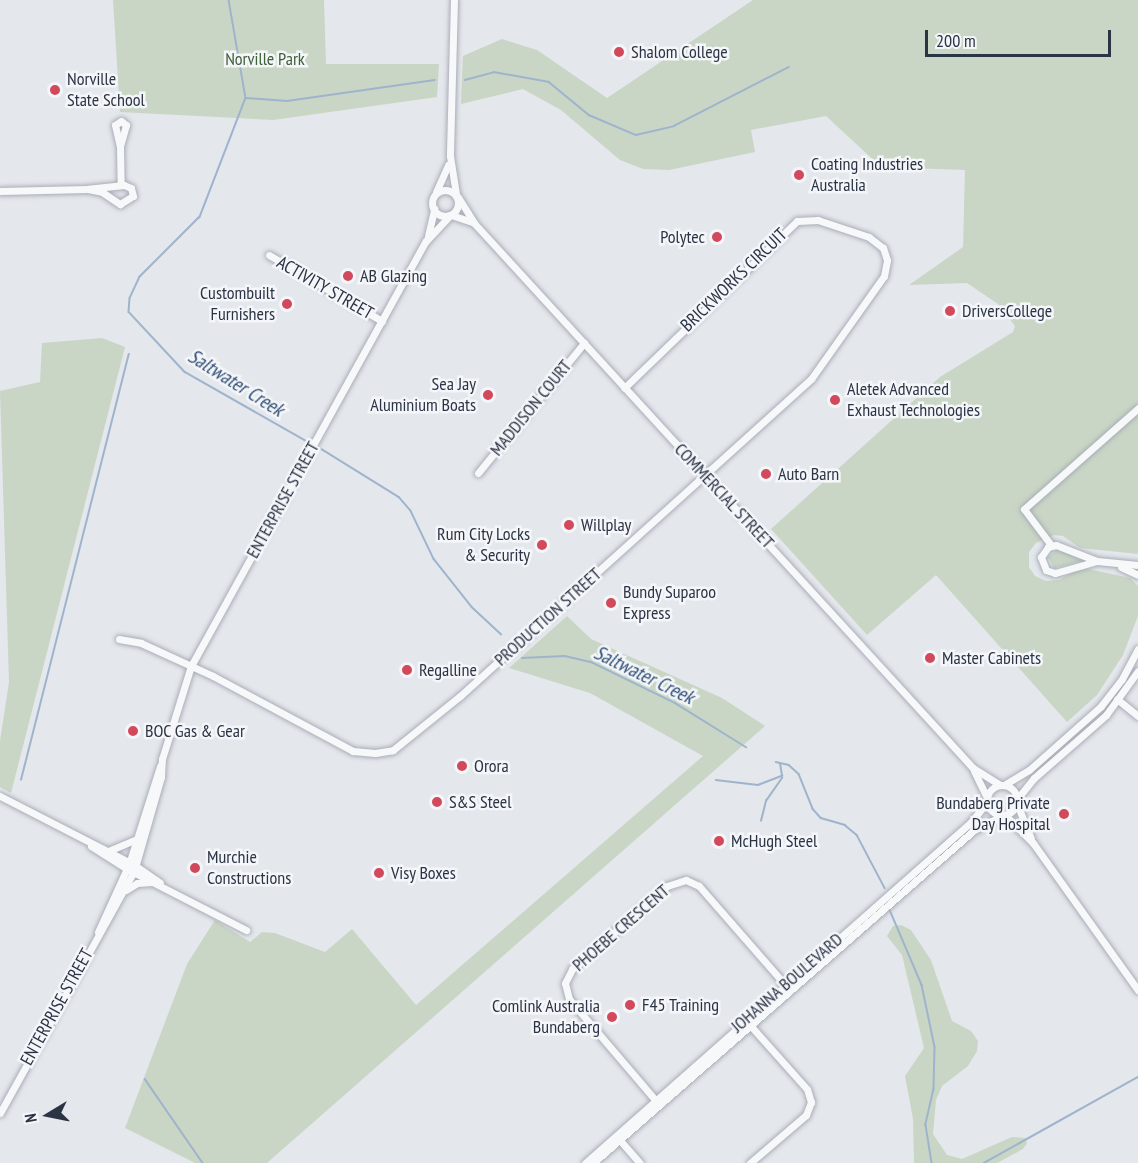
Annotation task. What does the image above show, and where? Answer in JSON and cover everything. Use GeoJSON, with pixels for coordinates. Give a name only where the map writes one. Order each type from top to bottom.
{"type":"FeatureCollection","features":[{"type":"Feature","properties":{"kind":"street"},"geometry":{"type":"LineString","coordinates":[[450,156],[458,207],[450,215],[441,215],[434,209],[432,200],[445,180],[450,156],[454,0]]}},
{"type":"Feature","properties":{"kind":"street"},"geometry":{"type":"LineString","coordinates":[[120,146],[121,185]]}},
{"type":"Feature","properties":{"kind":"street"},"geometry":{"type":"LineString","coordinates":[[0,191],[88,189],[121,185],[132,190],[132,198],[126,203],[88,189]]}},
{"type":"Feature","properties":{"kind":"street"},"geometry":{"type":"LineString","coordinates":[[436,192],[445,189],[457,196]]}},
{"type":"Feature","properties":{"kind":"street","name":"COMMERCIAL STREET"},"geometry":{"type":"LineString","coordinates":[[457,196],[474,223],[973,768],[1002,785]]}},
{"type":"Feature","properties":{"kind":"street","name":"ENTERPRISE STREET"},"geometry":{"type":"LineString","coordinates":[[426,241],[434,209]]}},
{"type":"Feature","properties":{"kind":"street","name":"COMMERCIAL STREET"},"geometry":{"type":"LineString","coordinates":[[450,215],[474,223]]}},
{"type":"Feature","properties":{"kind":"street","name":"ENTERPRISE STREET"},"geometry":{"type":"LineString","coordinates":[[98,934],[120,884],[131,867],[136,839],[190,666],[426,241],[450,215]]}},
{"type":"Feature","properties":{"kind":"street","name":"BRICKWORKS CIRCUIT"},"geometry":{"type":"LineString","coordinates":[[624,388],[797,221],[818,220],[879,244],[887,260],[884,276],[821,367],[706,476]]}},
{"type":"Feature","properties":{"kind":"street","name":"ACTIVITY STREET"},"geometry":{"type":"LineString","coordinates":[[268,255],[382,321]]}},
{"type":"Feature","properties":{"kind":"street","name":"MADDISON COURT"},"geometry":{"type":"LineString","coordinates":[[478,473],[584,343]]}},
{"type":"Feature","properties":{"kind":"street"},"geometry":{"type":"LineString","coordinates":[[1138,408],[1024,509],[1052,545],[1097,561],[1118,565],[1138,565]]}},
{"type":"Feature","properties":{"kind":"street","name":"PRODUCTION STREET"},"geometry":{"type":"LineString","coordinates":[[119,639],[139,642],[190,666],[353,750],[375,753],[393,750],[460,696],[706,476]]}},
{"type":"Feature","properties":{"kind":"street"},"geometry":{"type":"LineString","coordinates":[[1052,545],[1041,557],[1043,566],[1050,572],[1097,561]]}},
{"type":"Feature","properties":{"kind":"street"},"geometry":{"type":"LineString","coordinates":[[1118,565],[1138,575]]}},
{"type":"Feature","properties":{"kind":"street"},"geometry":{"type":"LineString","coordinates":[[1138,650],[1111,695],[1029,770],[991,789],[987,800],[991,811],[1003,816],[1033,843],[1138,990]]}},
{"type":"Feature","properties":{"kind":"street"},"geometry":{"type":"LineString","coordinates":[[1003,816],[1034,778],[1096,726],[1119,700],[1138,671]]}},
{"type":"Feature","properties":{"kind":"street"},"geometry":{"type":"LineString","coordinates":[[1111,695],[1138,716]]}},
{"type":"Feature","properties":{"kind":"street","name":"ENTERPRISE STREET"},"geometry":{"type":"LineString","coordinates":[[0,1113],[98,934],[124,892],[160,777],[160,766]]}},
{"type":"Feature","properties":{"kind":"street","name":"COMMERCIAL STREET"},"geometry":{"type":"LineString","coordinates":[[973,768],[987,800]]}},
{"type":"Feature","properties":{"kind":"street"},"geometry":{"type":"LineString","coordinates":[[1002,785],[1013,790],[1033,843]]}},
{"type":"Feature","properties":{"kind":"street"},"geometry":{"type":"LineString","coordinates":[[0,796],[112,860],[131,867]]}},
{"type":"Feature","properties":{"kind":"street","name":"JOHANNA BOULEVARD"},"geometry":{"type":"LineString","coordinates":[[788,988],[971,822],[987,800]]}},
{"type":"Feature","properties":{"kind":"street","name":"JOHANNA BOULEVARD"},"geometry":{"type":"LineString","coordinates":[[585,1163],[974,830],[1003,816]]}},
{"type":"Feature","properties":{"kind":"street"},"geometry":{"type":"LineString","coordinates":[[106,852],[136,839]]}},
{"type":"Feature","properties":{"kind":"street"},"geometry":{"type":"LineString","coordinates":[[91,846],[106,852],[246,930]]}},
{"type":"Feature","properties":{"kind":"street"},"geometry":{"type":"LineString","coordinates":[[112,860],[119,870],[120,884]]}},
{"type":"Feature","properties":{"kind":"street","name":"PHOEBE CRESCENT"},"geometry":{"type":"LineString","coordinates":[[658,1102],[572,1004],[565,987],[572,969],[676,881],[695,883],[788,988]]}},
{"type":"Feature","properties":{"kind":"street"},"geometry":{"type":"LineString","coordinates":[[124,892],[137,883],[157,882]]}},
{"type":"Feature","properties":{"kind":"street"},"geometry":{"type":"LineString","coordinates":[[748,1023],[807,1089],[810,1102],[806,1115],[750,1163]]}},
{"type":"Feature","properties":{"kind":"street"},"geometry":{"type":"LineString","coordinates":[[617,1137],[640,1163]]}},
{"type":"Feature","properties":{"kind":"street","name":"JOHANNA BOULEVARD"},"geometry":{"type":"LineString","coordinates":[[593,1163],[617,1137]]}},
{"type":"Feature","properties":{"kind":"green space","name":"Norville Park"},"geometry":{"type":"Polygon","coordinates":[[[113,0],[324,0],[326,64],[439,64],[437,97],[273,120],[120,112],[113,0]]]}},
{"type":"Feature","properties":{"kind":"green space"},"geometry":{"type":"Polygon","coordinates":[[[753,0],[1138,0],[1138,554],[1080,548],[1063,536],[1054,535],[1036,543],[1029,552],[1029,567],[1035,576],[1046,581],[1059,580],[1075,571],[1088,569],[1130,578],[1138,586],[1138,616],[1123,655],[1097,695],[1067,722],[936,575],[867,635],[771,529],[940,377],[1013,332],[1015,326],[998,304],[967,283],[909,285],[963,247],[965,170],[881,167],[826,116],[751,130],[755,152],[669,170],[643,169],[620,160],[561,110],[523,89],[461,104],[463,56],[502,39],[537,50],[607,98],[753,0]]]}},
{"type":"Feature","properties":{"kind":"green space"},"geometry":{"type":"Polygon","coordinates":[[[102,338],[125,347],[11,793],[0,787],[0,741],[9,682],[0,391],[40,382],[42,343],[102,338]]]}},
{"type":"Feature","properties":{"kind":"green space"},"geometry":{"type":"Polygon","coordinates":[[[1058,549],[1081,561],[1054,568],[1048,557],[1058,549]]]}},
{"type":"Feature","properties":{"kind":"green space"},"geometry":{"type":"Polygon","coordinates":[[[567,616],[591,639],[722,698],[765,726],[267,1163],[195,1163],[125,1128],[187,964],[215,920],[250,942],[262,932],[275,933],[325,952],[352,929],[416,1005],[703,756],[590,693],[509,668],[567,616]]]}},
{"type":"Feature","properties":{"kind":"green space"},"geometry":{"type":"Polygon","coordinates":[[[901,925],[911,930],[931,960],[952,1021],[971,1031],[978,1041],[977,1051],[968,1066],[942,1086],[936,1100],[933,1134],[947,1155],[962,1159],[1012,1137],[1025,1138],[1027,1143],[1023,1149],[997,1163],[914,1163],[913,1119],[905,1076],[924,1048],[902,955],[887,936],[893,926],[901,925]]]}},
{"type":"Feature","properties":{"kind":"waterway","name":"Saltwater Creek"},"geometry":{"type":"LineString","coordinates":[[229,0],[246,98],[200,217],[140,277],[130,298],[129,312],[185,372],[310,443]]}},
{"type":"Feature","properties":{"kind":"waterway"},"geometry":{"type":"LineString","coordinates":[[465,80],[494,72],[549,82],[589,115],[636,135],[674,126],[789,67]]}},
{"type":"Feature","properties":{"kind":"waterway"},"geometry":{"type":"LineString","coordinates":[[246,98],[287,101],[435,80]]}},
{"type":"Feature","properties":{"kind":"waterway"},"geometry":{"type":"LineString","coordinates":[[21,780],[129,354]]}},
{"type":"Feature","properties":{"kind":"waterway","name":"Saltwater Creek"},"geometry":{"type":"LineString","coordinates":[[315,445],[399,497],[411,511],[434,559],[472,607],[501,634]]}},
{"type":"Feature","properties":{"kind":"waterway","name":"Saltwater Creek"},"geometry":{"type":"LineString","coordinates":[[522,658],[565,656],[591,662],[675,703],[746,747]]}},
{"type":"Feature","properties":{"kind":"waterway","name":"Saltwater Creek"},"geometry":{"type":"LineString","coordinates":[[776,762],[789,765],[799,774],[813,809],[821,818],[845,825],[857,835],[885,888]]}},
{"type":"Feature","properties":{"kind":"waterway"},"geometry":{"type":"LineString","coordinates":[[716,780],[758,785],[782,776],[780,764]]}},
{"type":"Feature","properties":{"kind":"waterway"},"geometry":{"type":"LineString","coordinates":[[761,821],[766,801],[782,778]]}},
{"type":"Feature","properties":{"kind":"waterway","name":"Saltwater Creek"},"geometry":{"type":"LineString","coordinates":[[890,910],[922,985],[935,1047],[934,1089],[926,1125],[932,1163]]}},
{"type":"Feature","properties":{"kind":"waterway"},"geometry":{"type":"LineString","coordinates":[[984,1163],[1138,1077]]}},
{"type":"Feature","properties":{"kind":"waterway"},"geometry":{"type":"LineString","coordinates":[[145,1079],[203,1163]]}},
{"type":"Feature","properties":{"kind":"place","name":"Shalom College"},"geometry":{"type":"Point","coordinates":[619,52]}},
{"type":"Feature","properties":{"kind":"place","name":"Norville State School"},"geometry":{"type":"Point","coordinates":[55,90]}},
{"type":"Feature","properties":{"kind":"place","name":"Coating Industries Australia"},"geometry":{"type":"Point","coordinates":[799,175]}},
{"type":"Feature","properties":{"kind":"place","name":"Polytec"},"geometry":{"type":"Point","coordinates":[717,237]}},
{"type":"Feature","properties":{"kind":"place","name":"AB Glazing"},"geometry":{"type":"Point","coordinates":[348,276]}},
{"type":"Feature","properties":{"kind":"place","name":"Custombuilt Furnishers"},"geometry":{"type":"Point","coordinates":[287,304]}},
{"type":"Feature","properties":{"kind":"place","name":"DriversCollege"},"geometry":{"type":"Point","coordinates":[950,311]}},
{"type":"Feature","properties":{"kind":"place","name":"Sea Jay Aluminium Boats"},"geometry":{"type":"Point","coordinates":[488,395]}},
{"type":"Feature","properties":{"kind":"place","name":"Aletek Advanced Exhaust Technologies"},"geometry":{"type":"Point","coordinates":[835,400]}},
{"type":"Feature","properties":{"kind":"place","name":"Auto Barn"},"geometry":{"type":"Point","coordinates":[766,474]}},
{"type":"Feature","properties":{"kind":"place","name":"Willplay"},"geometry":{"type":"Point","coordinates":[569,525]}},
{"type":"Feature","properties":{"kind":"place","name":"Rum City Locks & Security"},"geometry":{"type":"Point","coordinates":[542,545]}},
{"type":"Feature","properties":{"kind":"place","name":"Bundy Suparoo Express"},"geometry":{"type":"Point","coordinates":[611,603]}},
{"type":"Feature","properties":{"kind":"place","name":"Master Cabinets"},"geometry":{"type":"Point","coordinates":[930,658]}},
{"type":"Feature","properties":{"kind":"place","name":"Regalline"},"geometry":{"type":"Point","coordinates":[407,670]}},
{"type":"Feature","properties":{"kind":"place","name":"BOC Gas & Gear"},"geometry":{"type":"Point","coordinates":[133,731]}},
{"type":"Feature","properties":{"kind":"place","name":"Orora"},"geometry":{"type":"Point","coordinates":[462,766]}},
{"type":"Feature","properties":{"kind":"place","name":"S&S Steel"},"geometry":{"type":"Point","coordinates":[437,802]}},
{"type":"Feature","properties":{"kind":"place","name":"Bundaberg Private Day Hospital"},"geometry":{"type":"Point","coordinates":[1064,814]}},
{"type":"Feature","properties":{"kind":"place","name":"McHugh Steel"},"geometry":{"type":"Point","coordinates":[719,841]}},
{"type":"Feature","properties":{"kind":"place","name":"Murchie Constructions"},"geometry":{"type":"Point","coordinates":[195,868]}},
{"type":"Feature","properties":{"kind":"place","name":"Visy Boxes"},"geometry":{"type":"Point","coordinates":[379,873]}},
{"type":"Feature","properties":{"kind":"place","name":"F45 Training"},"geometry":{"type":"Point","coordinates":[630,1005]}},
{"type":"Feature","properties":{"kind":"place","name":"Comlink Australia Bundaberg"},"geometry":{"type":"Point","coordinates":[612,1017]}}]}
